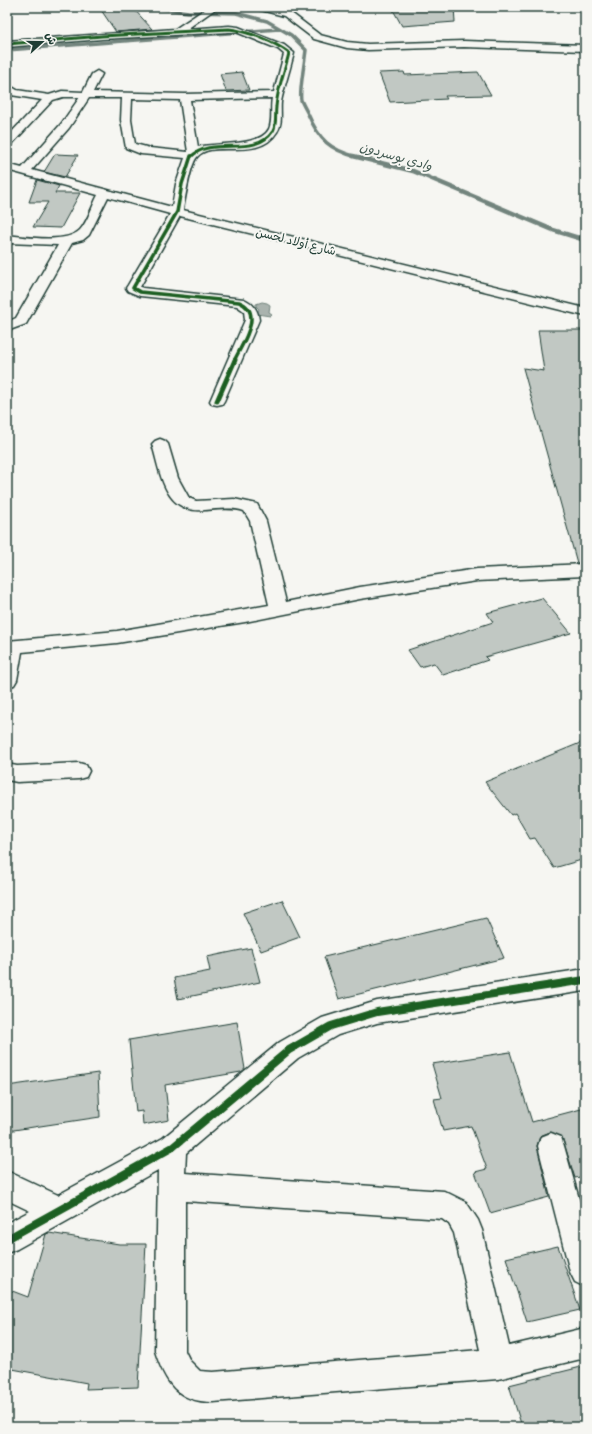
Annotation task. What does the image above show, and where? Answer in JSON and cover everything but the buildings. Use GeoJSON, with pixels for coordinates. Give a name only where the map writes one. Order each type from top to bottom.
{"type":"FeatureCollection","features":[{"type":"Feature","properties":{"kind":"street"},"geometry":{"type":"LineString","coordinates":[[178,31],[214,7]]}},
{"type":"Feature","properties":{"kind":"street"},"geometry":{"type":"LineString","coordinates":[[260,7],[287,14],[317,37],[347,45],[368,47],[464,44],[585,48]]}},
{"type":"Feature","properties":{"kind":"street"},"geometry":{"type":"LineString","coordinates":[[7,44],[178,31],[238,30],[281,47],[289,53],[276,103],[275,126],[266,140],[244,145],[206,148],[193,154],[140,150],[130,146],[126,120],[127,95]]}},
{"type":"Feature","properties":{"kind":"street"},"geometry":{"type":"LineString","coordinates":[[24,172],[64,128],[87,96],[97,74]]}},
{"type":"Feature","properties":{"kind":"street"},"geometry":{"type":"LineString","coordinates":[[9,93],[49,98],[62,94],[87,96],[127,95],[185,97],[279,95]]}},
{"type":"Feature","properties":{"kind":"street"},"geometry":{"type":"LineString","coordinates":[[185,97],[193,154],[182,184],[177,212],[133,288],[140,292],[146,293],[239,302],[245,304],[249,308],[252,313],[252,320],[217,401]]}},
{"type":"Feature","properties":{"kind":"street"},"geometry":{"type":"LineString","coordinates":[[7,143],[49,98]]}},
{"type":"Feature","properties":{"kind":"street","name":"شارع أولاد لحسن"},"geometry":{"type":"LineString","coordinates":[[7,167],[177,212],[585,312]]}},
{"type":"Feature","properties":{"kind":"street"},"geometry":{"type":"LineString","coordinates":[[7,239],[68,241],[81,237],[106,192]]}},
{"type":"Feature","properties":{"kind":"street"},"geometry":{"type":"LineString","coordinates":[[7,328],[21,321],[68,241]]}},
{"type":"Feature","properties":{"kind":"street"},"geometry":{"type":"LineString","coordinates":[[160,444],[175,492],[181,500],[189,505],[242,504],[251,508],[258,521],[280,609]]}},
{"type":"Feature","properties":{"kind":"street"},"geometry":{"type":"LineString","coordinates":[[7,680],[10,647],[117,637],[280,609],[360,593],[477,575],[585,570]]}},
{"type":"Feature","properties":{"kind":"street"},"geometry":{"type":"LineString","coordinates":[[7,772],[17,774],[79,771]]}},
{"type":"Feature","properties":{"kind":"street"},"geometry":{"type":"LineString","coordinates":[[7,1239],[173,1147],[289,1050],[331,1026],[377,1012],[585,980]]}},
{"type":"Feature","properties":{"kind":"street"},"geometry":{"type":"LineString","coordinates":[[551,1146],[585,1272]]}},
{"type":"Feature","properties":{"kind":"street"},"geometry":{"type":"LineString","coordinates":[[173,1147],[171,1186],[170,1351],[175,1367],[195,1386],[213,1387],[498,1364],[585,1343]]}},
{"type":"Feature","properties":{"kind":"street"},"geometry":{"type":"LineString","coordinates":[[7,1185],[58,1210]]}},
{"type":"Feature","properties":{"kind":"street"},"geometry":{"type":"LineString","coordinates":[[171,1186],[444,1205],[455,1209],[463,1218],[468,1230],[498,1364]]}},
{"type":"Feature","properties":{"kind":"shaded area"},"geometry":{"type":"Polygon","coordinates":[[[262,302],[270,305],[269,312],[272,314],[270,316],[257,314],[259,309],[256,304],[262,302]]]}},
{"type":"Feature","properties":{"kind":"waterway","name":"وادي بوسردون"},"geometry":{"type":"LineString","coordinates":[[153,7],[188,12],[236,13],[267,21],[291,35],[306,50],[301,83],[301,100],[316,131],[326,143],[340,151],[357,157]]}},
{"type":"Feature","properties":{"kind":"waterway"},"geometry":{"type":"LineString","coordinates":[[7,50],[279,29]]}},
{"type":"Feature","properties":{"kind":"waterway","name":"وادي بوسردون"},"geometry":{"type":"LineString","coordinates":[[353,156],[357,157]]}},
{"type":"Feature","properties":{"kind":"waterway","name":"وادي بوسردون"},"geometry":{"type":"LineString","coordinates":[[357,157],[413,171],[553,230],[585,240]]}},
{"type":"Feature","properties":{"kind":"cycle path"},"geometry":{"type":"LineString","coordinates":[[7,44],[102,36],[229,29],[238,30],[281,47],[289,53],[277,98],[275,125],[273,131],[266,139],[257,143],[246,146],[210,147],[199,150],[191,156],[182,184],[177,212],[133,288],[140,292],[239,302],[249,308],[252,320],[217,401]]}},
{"type":"Feature","properties":{"kind":"cycle path"},"geometry":{"type":"LineString","coordinates":[[7,1239],[173,1147],[289,1050],[331,1026],[377,1012],[585,980]]}}]}
